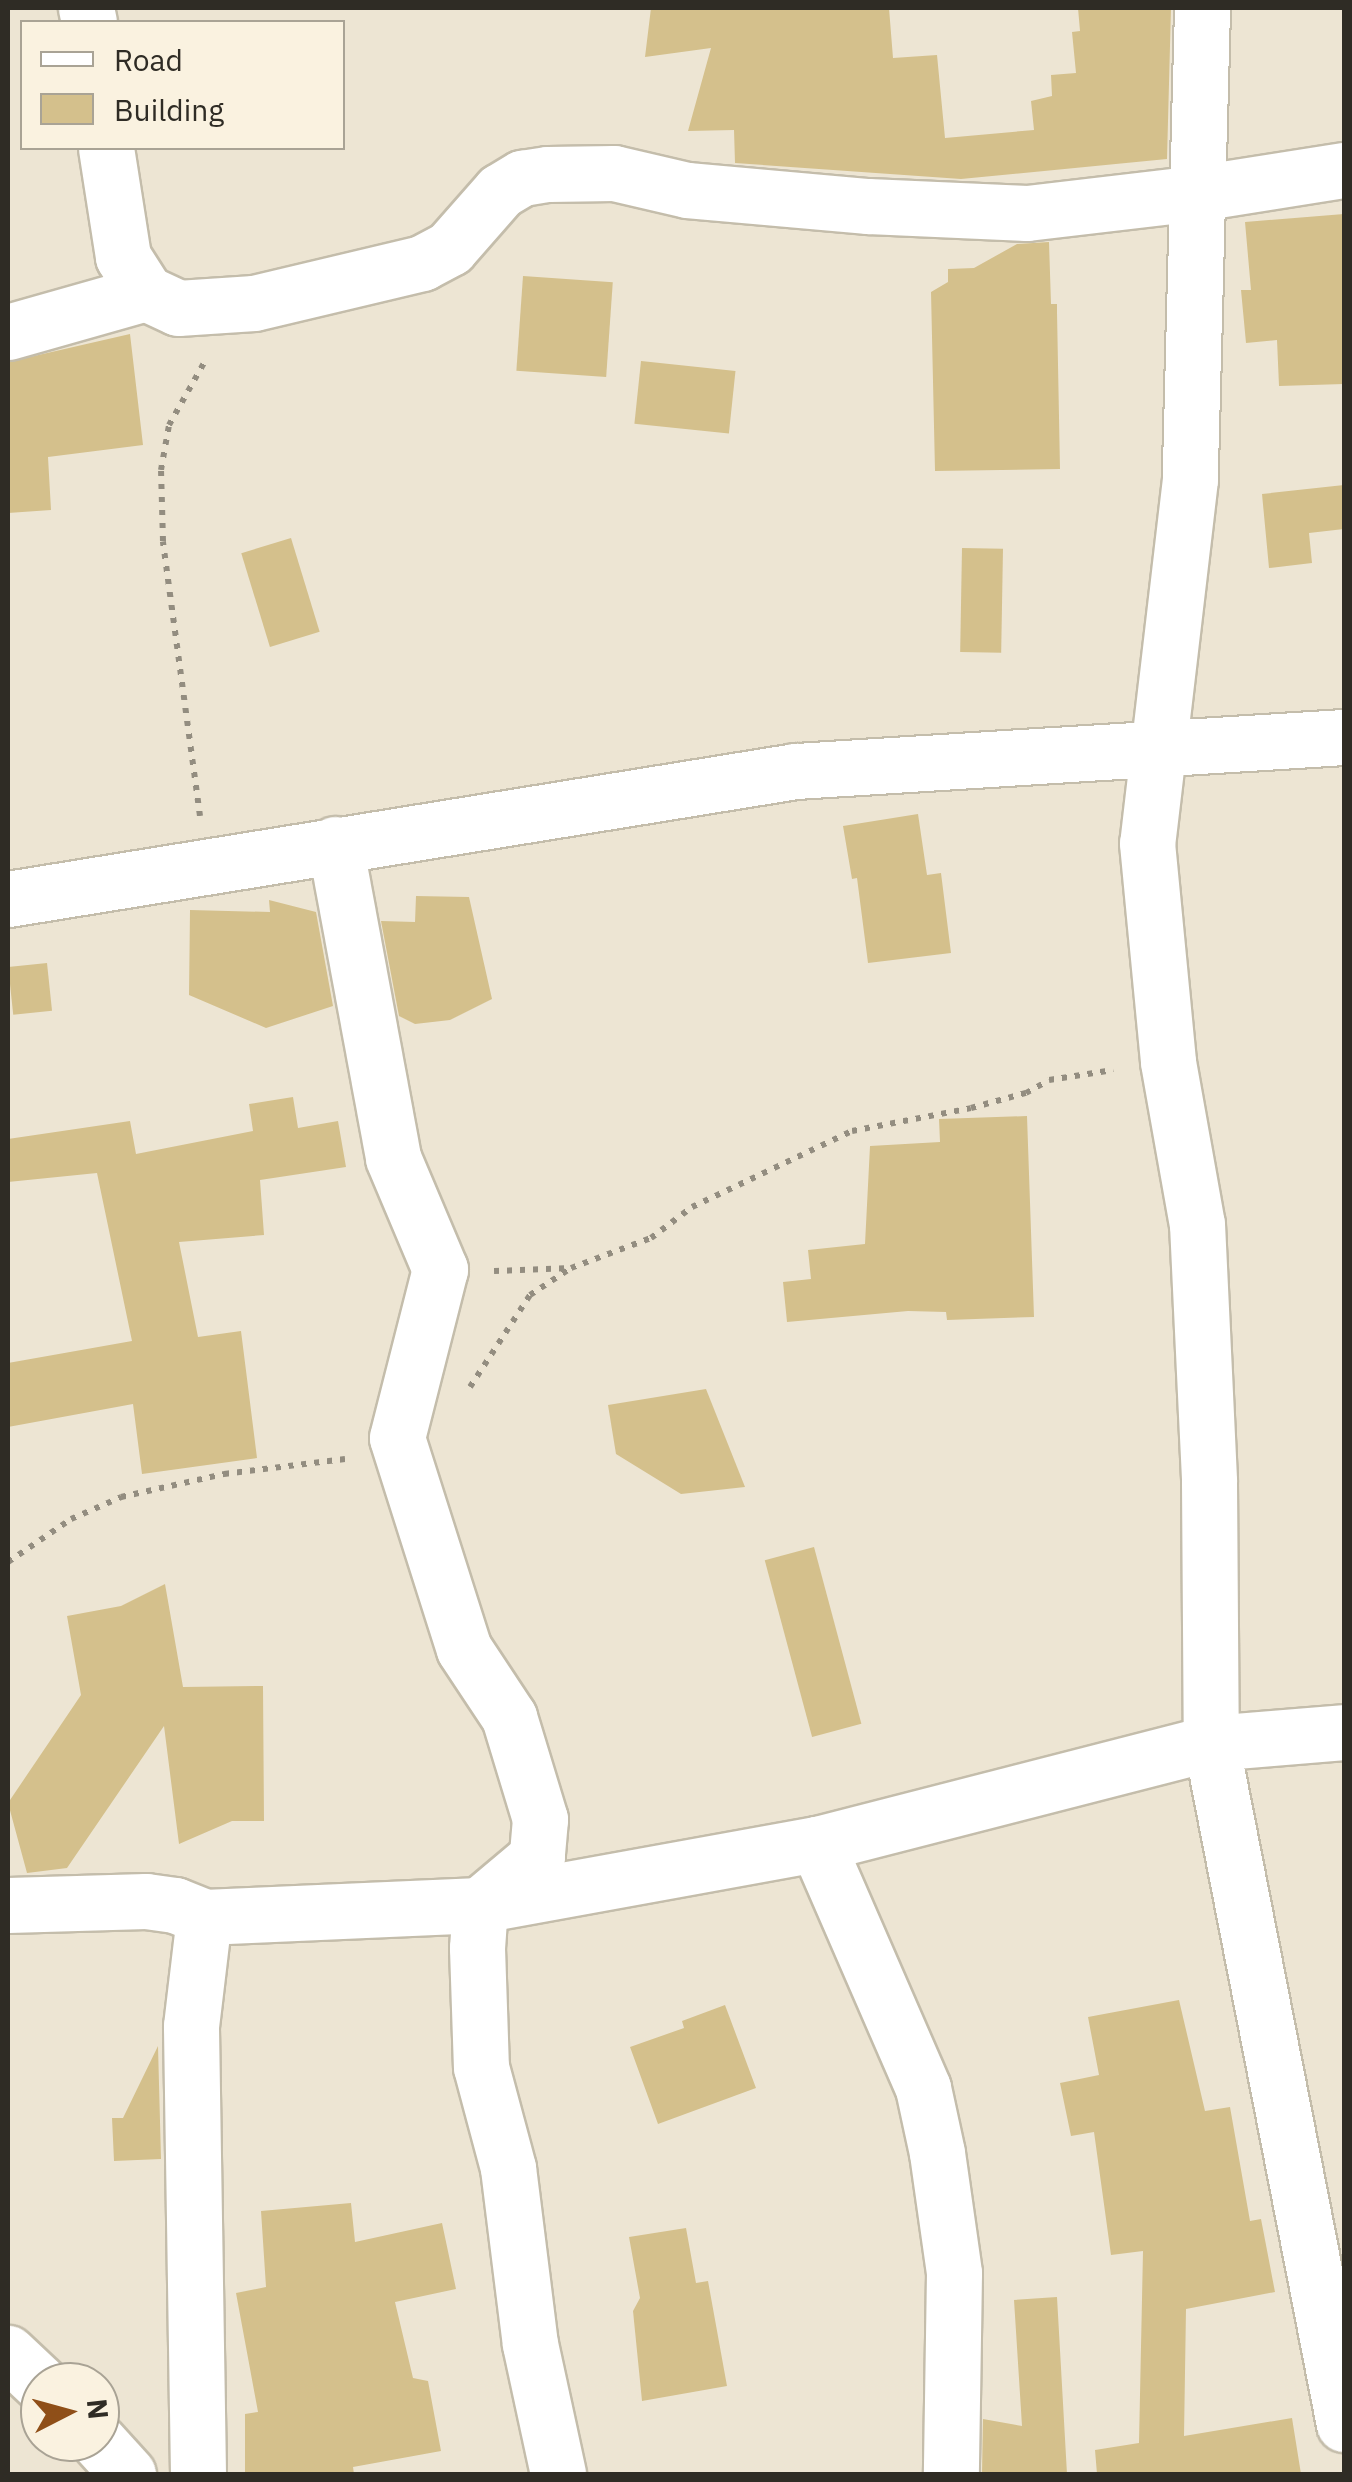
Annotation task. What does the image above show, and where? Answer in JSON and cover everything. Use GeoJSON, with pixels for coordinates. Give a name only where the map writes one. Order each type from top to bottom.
{"type":"FeatureCollection","features":[{"type":"Feature","properties":{"kind":"street"},"geometry":{"type":"LineString","coordinates":[[1202,8],[1190,479],[1146,842],[1168,1062],[1198,1224],[1209,1482],[1212,1743],[1344,2424]]}},
{"type":"Feature","properties":{"kind":"street"},"geometry":{"type":"LineString","coordinates":[[106,150],[123,258],[146,293],[178,308],[254,302],[422,263],[450,248],[500,192],[522,178],[548,174],[614,173],[687,190],[850,205],[1027,213],[1198,193],[1344,170]]}},
{"type":"Feature","properties":{"kind":"street"},"geometry":{"type":"LineString","coordinates":[[8,332],[146,293]]}},
{"type":"Feature","properties":{"kind":"street"},"geometry":{"type":"LineString","coordinates":[[8,899],[796,772],[1344,738]]}},
{"type":"Feature","properties":{"kind":"street"},"geometry":{"type":"LineString","coordinates":[[335,844],[394,1158],[440,1268],[397,1438],[464,1649],[509,1716],[540,1819],[537,1857],[480,1904]]}},
{"type":"Feature","properties":{"kind":"street"},"geometry":{"type":"LineString","coordinates":[[8,1905],[146,1901],[175,1905],[204,1917],[480,1904],[817,1844],[1212,1743],[1344,1732]]}},
{"type":"Feature","properties":{"kind":"street"},"geometry":{"type":"LineString","coordinates":[[817,1844],[923,2088],[937,2153],[954,2273],[951,2474]]}},
{"type":"Feature","properties":{"kind":"street"},"geometry":{"type":"LineString","coordinates":[[480,1904],[481,2067],[508,2168],[530,2344],[558,2474]]}},
{"type":"Feature","properties":{"kind":"street"},"geometry":{"type":"LineString","coordinates":[[198,2474],[191,2026],[204,1917]]}},
{"type":"Feature","properties":{"kind":"path"},"geometry":{"type":"LineString","coordinates":[[206,865],[164,542],[161,470],[169,425],[184,392],[254,302]]}},
{"type":"Feature","properties":{"kind":"path"},"geometry":{"type":"LineString","coordinates":[[466,1392],[530,1294],[571,1268],[651,1238],[692,1207],[852,1131],[971,1108],[1026,1093],[1049,1080],[1168,1062]]}},
{"type":"Feature","properties":{"kind":"path"},"geometry":{"type":"LineString","coordinates":[[8,1562],[71,1519],[121,1497],[224,1474],[353,1458],[397,1438]]}},
{"type":"Feature","properties":{"kind":"building"},"geometry":{"type":"Polygon","coordinates":[[[651,8],[889,8],[893,58],[937,55],[945,138],[1034,130],[1031,101],[1052,96],[1051,75],[1076,73],[1072,32],[1080,31],[1078,8],[1171,8],[1167,159],[961,179],[735,163],[734,130],[688,131],[711,48],[645,57],[651,8]]]}},
{"type":"Feature","properties":{"kind":"building"},"geometry":{"type":"Polygon","coordinates":[[[1344,214],[1344,384],[1279,386],[1277,340],[1246,343],[1241,290],[1251,290],[1245,222],[1344,214]]]}},
{"type":"Feature","properties":{"kind":"building"},"geometry":{"type":"Polygon","coordinates":[[[1049,242],[1051,304],[1057,304],[1060,469],[935,471],[931,292],[948,282],[948,269],[974,268],[1017,244],[1049,242]]]}},
{"type":"Feature","properties":{"kind":"building"},"geometry":{"type":"Polygon","coordinates":[[[523,276],[613,282],[606,377],[516,371],[523,276]]]}},
{"type":"Feature","properties":{"kind":"building"},"geometry":{"type":"Polygon","coordinates":[[[130,334],[143,445],[48,457],[51,510],[8,513],[8,362],[130,334]]]}},
{"type":"Feature","properties":{"kind":"building"},"geometry":{"type":"Polygon","coordinates":[[[641,361],[735,371],[729,434],[634,424],[641,361]]]}},
{"type":"Feature","properties":{"kind":"building"},"geometry":{"type":"Polygon","coordinates":[[[1344,485],[1344,529],[1309,533],[1312,563],[1269,568],[1262,494],[1344,485]]]}},
{"type":"Feature","properties":{"kind":"building"},"geometry":{"type":"Polygon","coordinates":[[[291,538],[320,632],[270,647],[241,553],[291,538]]]}},
{"type":"Feature","properties":{"kind":"building"},"geometry":{"type":"Polygon","coordinates":[[[962,548],[1003,549],[1001,653],[960,652],[962,548]]]}},
{"type":"Feature","properties":{"kind":"building"},"geometry":{"type":"Polygon","coordinates":[[[918,814],[927,875],[941,873],[951,953],[868,963],[857,878],[852,879],[843,826],[918,814]]]}},
{"type":"Feature","properties":{"kind":"building"},"geometry":{"type":"Polygon","coordinates":[[[416,896],[469,897],[492,999],[450,1020],[415,1024],[399,1016],[381,921],[415,922],[416,896]]]}},
{"type":"Feature","properties":{"kind":"building"},"geometry":{"type":"Polygon","coordinates":[[[269,900],[316,912],[333,1006],[266,1028],[189,995],[190,910],[270,912],[269,900]]]}},
{"type":"Feature","properties":{"kind":"building"},"geometry":{"type":"Polygon","coordinates":[[[47,963],[52,1011],[13,1015],[8,967],[47,963]]]}},
{"type":"Feature","properties":{"kind":"building"},"geometry":{"type":"Polygon","coordinates":[[[293,1097],[298,1128],[338,1121],[346,1167],[260,1180],[264,1235],[179,1242],[198,1337],[241,1331],[257,1458],[142,1474],[133,1404],[8,1427],[8,1363],[132,1341],[97,1173],[8,1182],[8,1139],[130,1121],[136,1154],[253,1131],[249,1104],[293,1097]]]}},
{"type":"Feature","properties":{"kind":"building"},"geometry":{"type":"Polygon","coordinates":[[[1027,1116],[1034,1317],[947,1320],[946,1312],[908,1311],[787,1322],[783,1282],[811,1279],[808,1250],[865,1244],[870,1146],[940,1142],[939,1119],[1027,1116]]]}},
{"type":"Feature","properties":{"kind":"building"},"geometry":{"type":"Polygon","coordinates":[[[706,1389],[745,1487],[681,1494],[616,1454],[608,1405],[706,1389]]]}},
{"type":"Feature","properties":{"kind":"building"},"geometry":{"type":"Polygon","coordinates":[[[814,1547],[861,1724],[812,1737],[765,1560],[814,1547]]]}},
{"type":"Feature","properties":{"kind":"building"},"geometry":{"type":"Polygon","coordinates":[[[165,1584],[183,1687],[263,1686],[264,1821],[232,1821],[179,1844],[164,1726],[67,1868],[27,1873],[8,1803],[81,1695],[67,1616],[121,1606],[165,1584]]]}},
{"type":"Feature","properties":{"kind":"building"},"geometry":{"type":"Polygon","coordinates":[[[1179,2000],[1205,2111],[1230,2107],[1250,2221],[1261,2219],[1275,2292],[1186,2309],[1184,2436],[1292,2418],[1301,2474],[1097,2474],[1095,2450],[1139,2443],[1143,2251],[1111,2255],[1094,2132],[1071,2136],[1060,2083],[1099,2075],[1088,2017],[1179,2000]]]}},
{"type":"Feature","properties":{"kind":"building"},"geometry":{"type":"Polygon","coordinates":[[[725,2005],[756,2088],[658,2124],[630,2047],[684,2028],[682,2021],[725,2005]]]}},
{"type":"Feature","properties":{"kind":"building"},"geometry":{"type":"Polygon","coordinates":[[[158,2046],[161,2159],[114,2161],[112,2118],[123,2118],[158,2046]]]}},
{"type":"Feature","properties":{"kind":"building"},"geometry":{"type":"Polygon","coordinates":[[[351,2203],[355,2242],[442,2223],[456,2289],[395,2302],[413,2378],[428,2381],[441,2451],[353,2467],[354,2474],[245,2474],[245,2414],[258,2412],[236,2293],[266,2287],[261,2211],[351,2203]]]}},
{"type":"Feature","properties":{"kind":"building"},"geometry":{"type":"Polygon","coordinates":[[[686,2228],[696,2283],[708,2281],[727,2386],[642,2401],[633,2311],[640,2298],[629,2237],[686,2228]]]}},
{"type":"Feature","properties":{"kind":"building"},"geometry":{"type":"Polygon","coordinates":[[[1057,2297],[1067,2474],[982,2474],[983,2419],[1022,2426],[1014,2300],[1057,2297]]]}}]}
